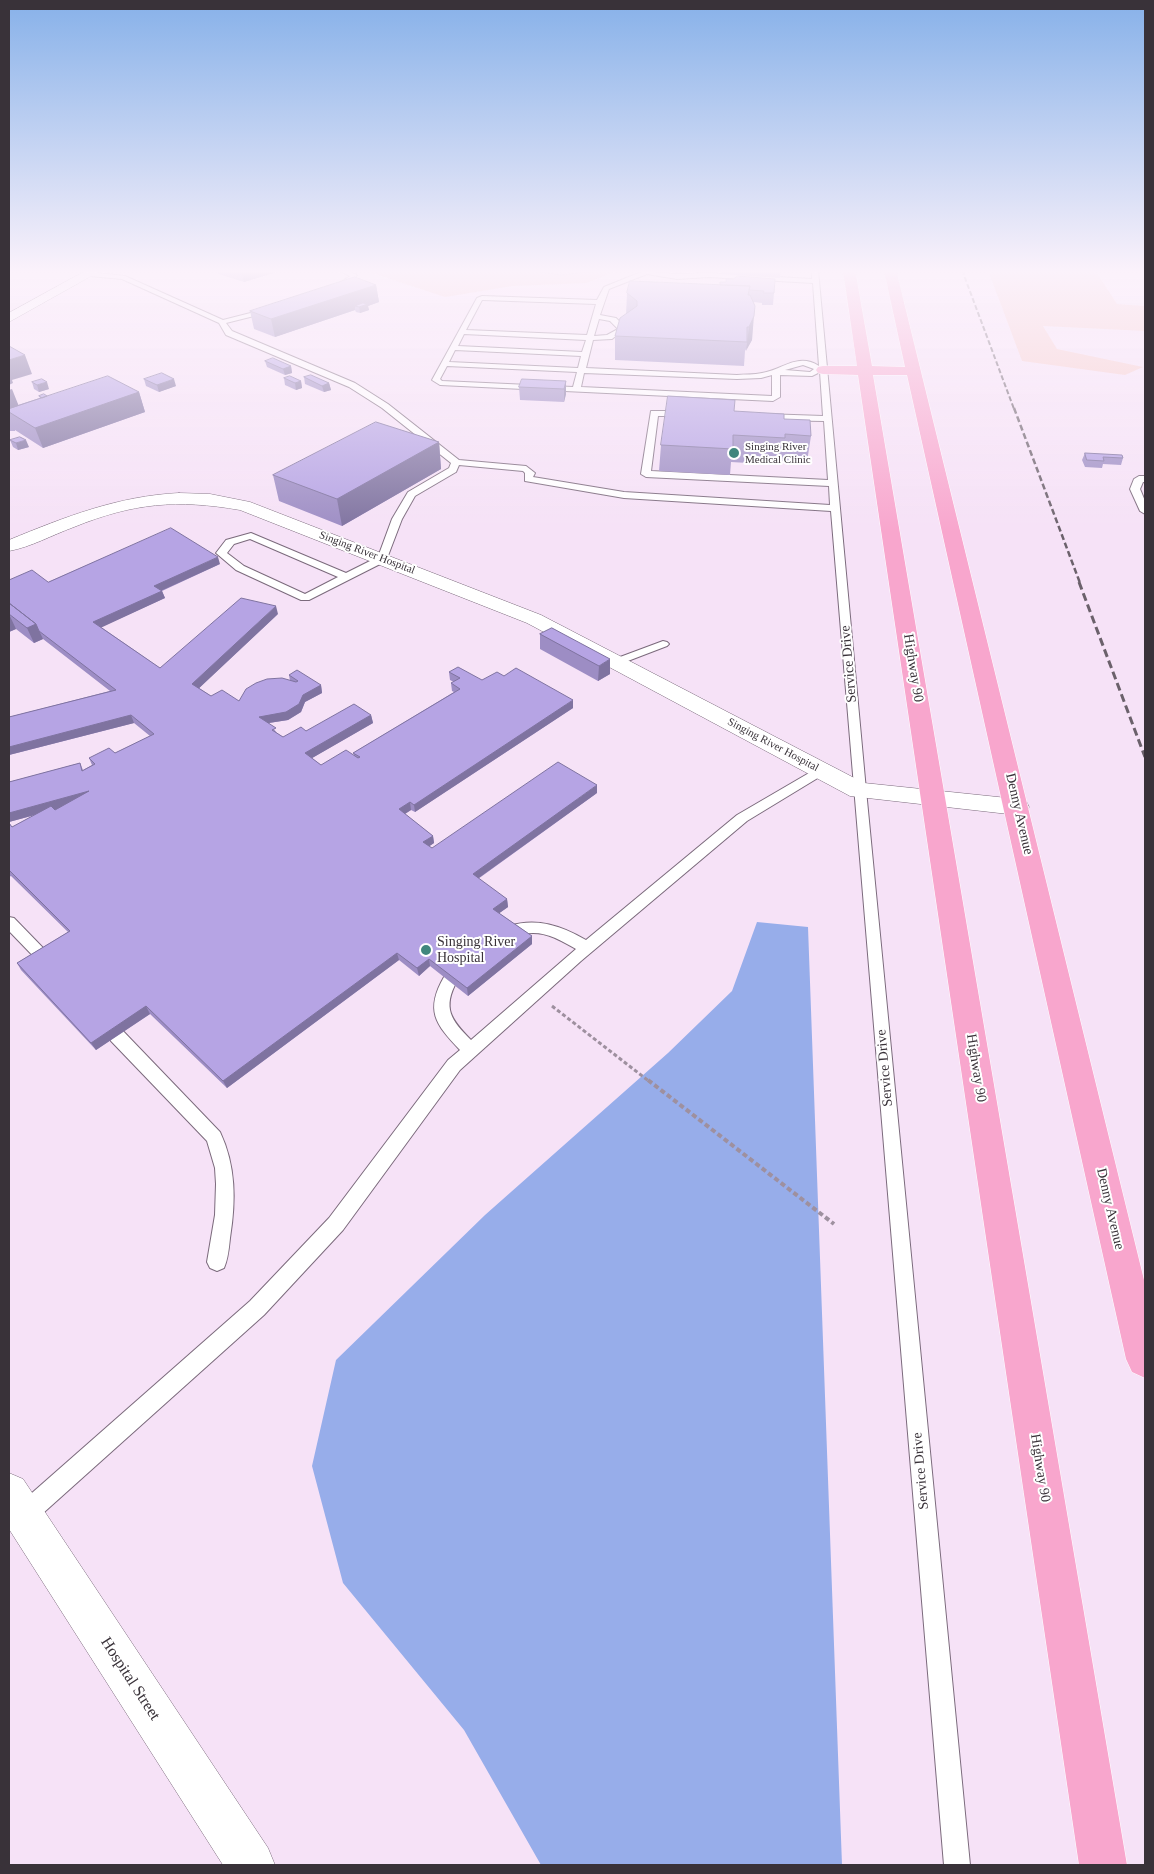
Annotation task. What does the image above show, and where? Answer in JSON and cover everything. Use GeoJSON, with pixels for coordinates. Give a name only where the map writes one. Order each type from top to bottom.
{"type":"FeatureCollection","features":[{"type":"Feature","properties":{"kind":"main road","name":"Highway 90"},"geometry":{"type":"LineString","coordinates":[[863,357],[1103,1865]]}},
{"type":"Feature","properties":{"kind":"main road","name":"Denny Avenue"},"geometry":{"type":"LineString","coordinates":[[910,357],[1017,807],[1145,1359]]}},
{"type":"Feature","properties":{"kind":"main road"},"geometry":{"type":"LineString","coordinates":[[821,370],[913,371]]}},
{"type":"Feature","properties":{"kind":"street","name":"Singing River Hospital"},"geometry":{"type":"LineString","coordinates":[[9,546],[99,511],[130,502],[148,499],[193,497],[215,499],[244,506],[534,619],[859,790],[1017,807]]}},
{"type":"Feature","properties":{"kind":"street","name":"Hospital Street"},"geometry":{"type":"LineString","coordinates":[[16,1504],[251,1865]]}},
{"type":"Feature","properties":{"kind":"lane"},"geometry":{"type":"LineString","coordinates":[[286,357],[352,385],[385,406],[456,462],[526,469],[530,473],[528,479],[624,495],[835,508]]}},
{"type":"Feature","properties":{"kind":"lane"},"geometry":{"type":"LineString","coordinates":[[448,357],[436,380],[440,383],[773,399],[776,397],[776,372]]}},
{"type":"Feature","properties":{"kind":"lane"},"geometry":{"type":"LineString","coordinates":[[576,390],[584,357]]}},
{"type":"Feature","properties":{"kind":"lane","name":"Service Drive"},"geometry":{"type":"LineString","coordinates":[[820,357],[833,482],[859,790],[957,1865]]}},
{"type":"Feature","properties":{"kind":"lane"},"geometry":{"type":"LineString","coordinates":[[444,364],[737,377],[761,376],[776,372],[787,364],[792,363],[810,364],[821,370]]}},
{"type":"Feature","properties":{"kind":"lane"},"geometry":{"type":"LineString","coordinates":[[693,415],[654,413],[646,474],[833,482]]}},
{"type":"Feature","properties":{"kind":"lane"},"geometry":{"type":"LineString","coordinates":[[750,416],[827,419]]}},
{"type":"Feature","properties":{"kind":"lane"},"geometry":{"type":"LineString","coordinates":[[346,577],[251,536],[230,542],[221,553],[240,568],[305,598],[382,559],[397,519],[411,494],[453,470],[456,462]]}},
{"type":"Feature","properties":{"kind":"lane"},"geometry":{"type":"LineString","coordinates":[[1145,479],[1139,479],[1135,489],[1145,511]]}},
{"type":"Feature","properties":{"kind":"lane"},"geometry":{"type":"LineString","coordinates":[[616,662],[663,644]]}},
{"type":"Feature","properties":{"kind":"lane"},"geometry":{"type":"LineString","coordinates":[[16,1504],[167,1390],[257,1308],[336,1224],[454,1065],[587,948],[742,818],[821,770]]}},
{"type":"Feature","properties":{"kind":"lane"},"geometry":{"type":"LineString","coordinates":[[9,922],[43,957]]}},
{"type":"Feature","properties":{"kind":"lane"},"geometry":{"type":"LineString","coordinates":[[514,930],[545,927],[556,930],[587,948]]}},
{"type":"Feature","properties":{"kind":"lane"},"geometry":{"type":"LineString","coordinates":[[449,981],[442,995],[442,1015],[446,1026],[471,1050]]}},
{"type":"Feature","properties":{"kind":"lane"},"geometry":{"type":"LineString","coordinates":[[117,1036],[214,1137],[218,1146],[225,1173],[226,1209],[217,1262]]}},
{"type":"Feature","properties":{"kind":"path"},"geometry":{"type":"LineString","coordinates":[[536,993],[834,1224]]}},
{"type":"Feature","properties":{"kind":"shaded area"},"geometry":{"type":"Polygon","coordinates":[[[1021,357],[1097,357],[1143,367],[1125,375],[1022,361],[1021,357]]]}},
{"type":"Feature","properties":{"kind":"water"},"geometry":{"type":"Polygon","coordinates":[[[757,922],[808,927],[842,1865],[541,1865],[464,1730],[343,1583],[312,1466],[336,1360],[485,1215],[668,1053],[732,991],[757,922]]]}},
{"type":"Feature","properties":{"kind":"building"},"geometry":{"type":"Polygon","coordinates":[[[273,358],[291,366],[283,369],[265,361],[273,358]]]}},
{"type":"Feature","properties":{"kind":"building"},"geometry":{"type":"Polygon","coordinates":[[[162,373],[174,379],[157,385],[144,379],[162,373]]]}},
{"type":"Feature","properties":{"kind":"building"},"geometry":{"type":"Polygon","coordinates":[[[311,375],[329,383],[322,386],[304,377],[311,375]]]}},
{"type":"Feature","properties":{"kind":"building"},"geometry":{"type":"Polygon","coordinates":[[[108,376],[139,392],[35,428],[9,412],[9,409],[108,376]]]}},
{"type":"Feature","properties":{"kind":"building"},"geometry":{"type":"Polygon","coordinates":[[[290,376],[301,381],[295,383],[284,378],[290,376]]]}},
{"type":"Feature","properties":{"kind":"building"},"geometry":{"type":"Polygon","coordinates":[[[42,379],[47,382],[37,385],[32,382],[42,379]]]}},
{"type":"Feature","properties":{"kind":"building"},"geometry":{"type":"Polygon","coordinates":[[[522,379],[566,381],[564,389],[519,387],[522,379]]]}},
{"type":"Feature","properties":{"kind":"building"},"geometry":{"type":"Polygon","coordinates":[[[44,394],[47,396],[42,398],[39,396],[44,394]]]}},
{"type":"Feature","properties":{"kind":"building"},"geometry":{"type":"Polygon","coordinates":[[[668,396],[735,400],[734,411],[784,414],[784,419],[810,420],[811,436],[785,434],[785,438],[733,435],[733,449],[661,445],[668,396]]]}},
{"type":"Feature","properties":{"kind":"building"},"geometry":{"type":"Polygon","coordinates":[[[376,422],[439,442],[337,499],[273,475],[376,422]]]}},
{"type":"Feature","properties":{"kind":"building"},"geometry":{"type":"Polygon","coordinates":[[[20,437],[26,440],[16,443],[10,440],[20,437]]]}},
{"type":"Feature","properties":{"kind":"building"},"geometry":{"type":"Polygon","coordinates":[[[1085,453],[1122,455],[1123,458],[1103,457],[1104,461],[1087,460],[1085,453]]]}},
{"type":"Feature","properties":{"kind":"building"},"geometry":{"type":"Polygon","coordinates":[[[171,528],[218,557],[154,586],[162,591],[93,622],[160,668],[241,598],[276,606],[192,684],[211,696],[222,690],[239,701],[246,689],[267,679],[282,678],[298,681],[289,675],[297,670],[321,685],[303,695],[299,704],[286,712],[259,717],[276,728],[272,730],[283,737],[301,727],[306,731],[354,704],[371,715],[305,753],[321,765],[346,750],[358,758],[360,757],[353,753],[460,689],[451,683],[460,678],[449,672],[458,667],[482,680],[497,672],[504,676],[516,668],[573,700],[414,805],[410,802],[399,809],[433,836],[423,842],[432,848],[558,762],[597,785],[473,874],[507,899],[493,909],[532,936],[467,988],[429,959],[417,968],[397,953],[223,1081],[146,1006],[91,1043],[17,963],[70,931],[9,870],[9,823],[12,827],[51,806],[55,810],[89,791],[9,813],[9,782],[80,763],[82,771],[95,764],[89,758],[109,748],[115,753],[154,734],[131,715],[9,747],[9,717],[116,690],[39,631],[36,624],[9,603],[9,580],[32,570],[48,582],[171,528]]]}},
{"type":"Feature","properties":{"kind":"building"},"geometry":{"type":"Polygon","coordinates":[[[9,603],[36,624],[27,628],[9,614],[9,603]]]}},
{"type":"Feature","properties":{"kind":"building"},"geometry":{"type":"Polygon","coordinates":[[[552,628],[610,659],[599,666],[540,634],[552,628]]]}},
{"type":"Feature","properties":{"kind":"railway"},"geometry":{"type":"LineString","coordinates":[[995,357],[1014,409]]}},
{"type":"Feature","properties":{"kind":"railway"},"geometry":{"type":"LineString","coordinates":[[1014,408],[1080,583]]}},
{"type":"Feature","properties":{"kind":"railway"},"geometry":{"type":"LineString","coordinates":[[1079,582],[1145,757]]}},
{"type":"Feature","properties":{"kind":"place","name":"Singing River Medical Clinic"},"geometry":{"type":"Point","coordinates":[734,453]}},
{"type":"Feature","properties":{"kind":"place","name":"Singing River Hospital"},"geometry":{"type":"Point","coordinates":[426,950]}}]}
